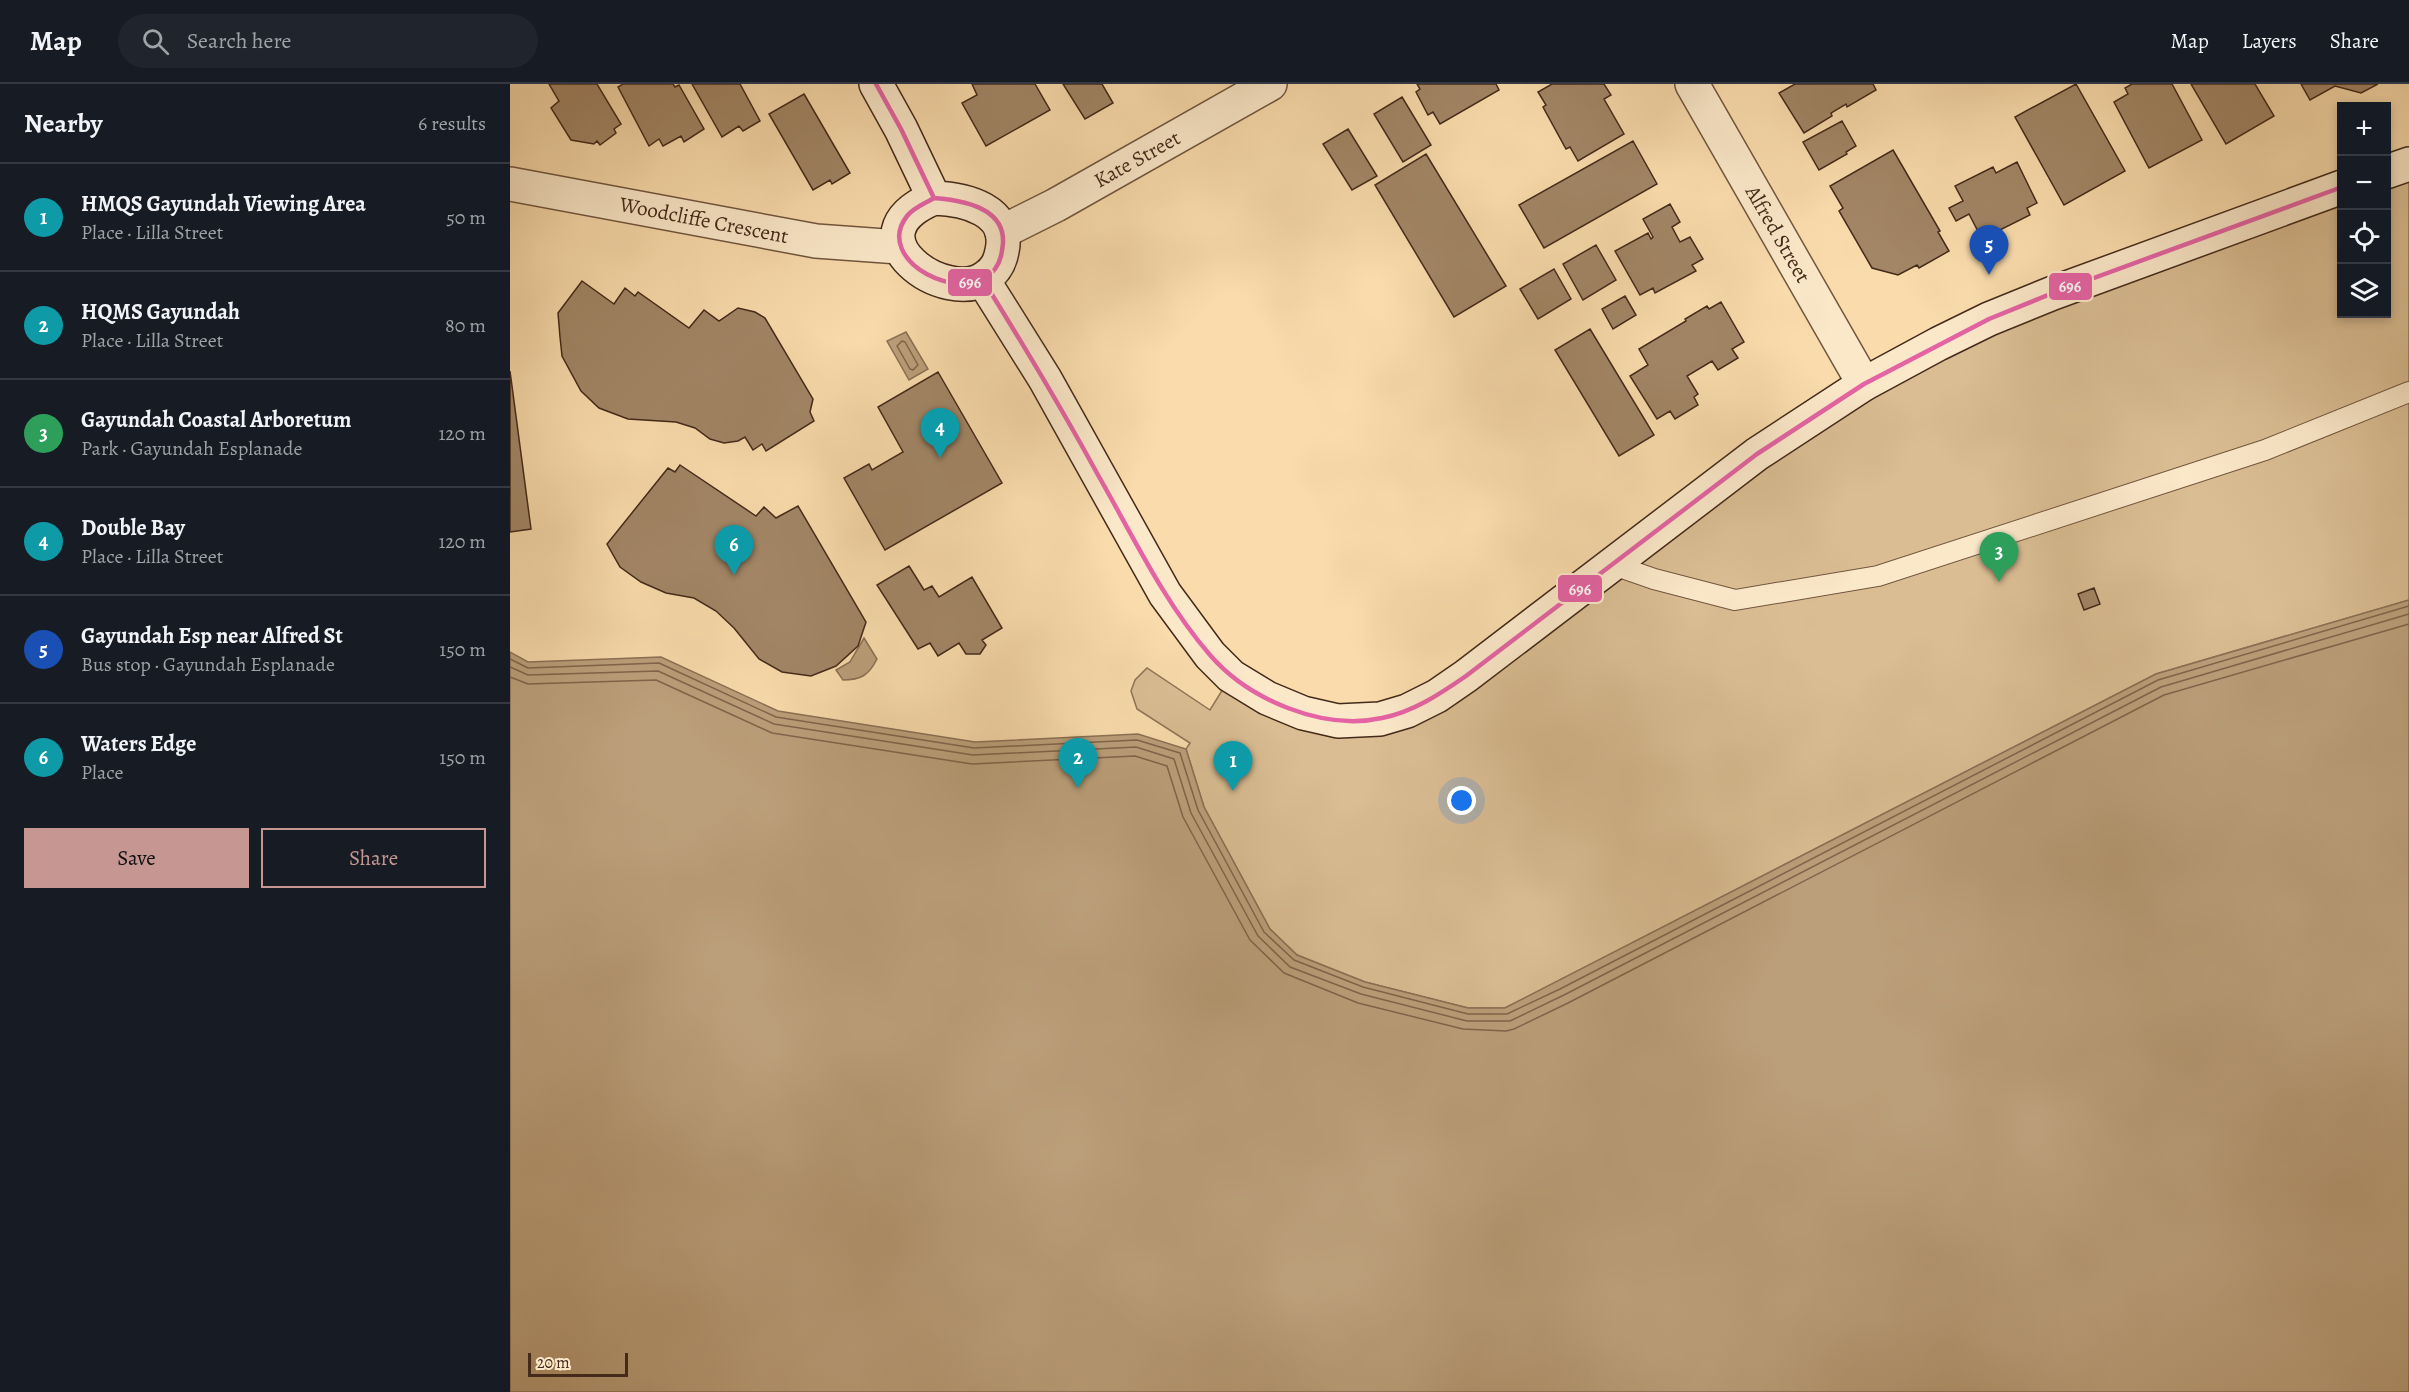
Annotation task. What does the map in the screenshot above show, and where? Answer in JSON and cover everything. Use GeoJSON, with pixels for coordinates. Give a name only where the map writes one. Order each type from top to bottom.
{"type":"FeatureCollection","features":[{"type":"Feature","properties":{"kind":"street"},"geometry":{"type":"LineString","coordinates":[[876,84],[901,129],[934,198]]}},
{"type":"Feature","properties":{"kind":"street","name":"Kate Street"},"geometry":{"type":"LineString","coordinates":[[1002,232],[1270,84]]}},
{"type":"Feature","properties":{"kind":"street","name":"Alfred Street"},"geometry":{"type":"LineString","coordinates":[[1692,84],[1864,384]]}},
{"type":"Feature","properties":{"kind":"street"},"geometry":{"type":"LineString","coordinates":[[2391,170],[2409,164]]}},
{"type":"Feature","properties":{"kind":"street","name":"Woodcliffe Crescent"},"geometry":{"type":"LineString","coordinates":[[510,184],[816,241],[898,247]]}},
{"type":"Feature","properties":{"kind":"street"},"geometry":{"type":"LineString","coordinates":[[983,280],[1045,379],[1165,594],[1210,656],[1232,676],[1267,698],[1303,713],[1338,722],[1380,720],[1407,711],[1437,696],[1466,676],[1756,454],[1864,384],[1989,319],[2053,293],[2337,189]]}},
{"type":"Feature","properties":{"kind":"street"},"geometry":{"type":"LineString","coordinates":[[934,198],[950,198],[977,206],[989,212],[998,221],[1003,246],[1000,260],[995,269],[983,280],[953,283],[932,277],[918,269],[898,247],[898,230],[905,217],[916,205],[934,198]]}},
{"type":"Feature","properties":{"kind":"lane"},"geometry":{"type":"LineString","coordinates":[[1611,564],[1653,579],[1735,600],[1878,576],[2265,450],[2409,392]]}},
{"type":"Feature","properties":{"kind":"shaded area"},"geometry":{"type":"Polygon","coordinates":[[[2409,164],[2409,600],[2156,674],[1505,1008],[1468,1008],[1365,982],[1297,955],[1270,929],[1204,807],[1186,749],[1190,743],[1137,709],[1131,691],[1135,680],[1147,668],[1210,710],[1231,676],[1380,719],[1864,384],[2337,189],[2337,318],[2391,318],[2391,171],[2409,164]]]}},
{"type":"Feature","properties":{"kind":"water"},"geometry":{"type":"Polygon","coordinates":[[[906,332],[928,369],[909,380],[887,341],[906,332]]]}},
{"type":"Feature","properties":{"kind":"water"},"geometry":{"type":"Polygon","coordinates":[[[2409,600],[2409,1392],[510,1392],[510,652],[528,662],[661,657],[778,711],[975,742],[1138,734],[1186,749],[1204,807],[1270,929],[1297,955],[1365,982],[1468,1008],[1505,1008],[2156,674],[2409,600]]]}},
{"type":"Feature","properties":{"kind":"water"},"geometry":{"type":"Polygon","coordinates":[[[864,638],[877,659],[864,676],[843,680],[836,670],[850,662],[864,638]]]}},
{"type":"Feature","properties":{"kind":"building"},"geometry":{"type":"Polygon","coordinates":[[[549,84],[597,84],[621,124],[614,129],[616,133],[600,145],[597,141],[594,144],[571,140],[551,108],[559,101],[549,84]]]}},
{"type":"Feature","properties":{"kind":"building"},"geometry":{"type":"Polygon","coordinates":[[[623,84],[673,84],[675,87],[679,85],[704,129],[684,142],[681,136],[663,146],[659,139],[649,146],[618,87],[623,84]]]}},
{"type":"Feature","properties":{"kind":"building"},"geometry":{"type":"Polygon","coordinates":[[[692,84],[740,84],[760,121],[743,131],[739,126],[722,137],[692,84]]]}},
{"type":"Feature","properties":{"kind":"building"},"geometry":{"type":"Polygon","coordinates":[[[972,84],[1035,84],[1050,110],[986,146],[962,103],[977,95],[972,84]]]}},
{"type":"Feature","properties":{"kind":"building"},"geometry":{"type":"Polygon","coordinates":[[[1063,84],[1102,84],[1113,103],[1085,119],[1063,84]]]}},
{"type":"Feature","properties":{"kind":"building"},"geometry":{"type":"Polygon","coordinates":[[[1417,84],[1496,84],[1499,90],[1440,124],[1433,112],[1428,115],[1416,92],[1420,89],[1417,84]]]}},
{"type":"Feature","properties":{"kind":"building"},"geometry":{"type":"Polygon","coordinates":[[[1552,84],[1604,84],[1611,95],[1604,99],[1624,134],[1578,161],[1570,147],[1566,149],[1543,107],[1546,105],[1538,92],[1552,84]]]}},
{"type":"Feature","properties":{"kind":"building"},"geometry":{"type":"Polygon","coordinates":[[[1795,84],[1873,84],[1876,90],[1847,107],[1846,104],[1831,113],[1832,116],[1804,133],[1779,93],[1795,84]]]}},
{"type":"Feature","properties":{"kind":"building"},"geometry":{"type":"Polygon","coordinates":[[[2076,84],[2125,171],[2064,205],[2015,117],[2076,84]]]}},
{"type":"Feature","properties":{"kind":"building"},"geometry":{"type":"Polygon","coordinates":[[[2132,84],[2172,84],[2202,140],[2149,168],[2114,102],[2128,94],[2125,88],[2132,84]]]}},
{"type":"Feature","properties":{"kind":"building"},"geometry":{"type":"Polygon","coordinates":[[[2191,84],[2255,84],[2274,116],[2226,144],[2191,84]]]}},
{"type":"Feature","properties":{"kind":"building"},"geometry":{"type":"Polygon","coordinates":[[[2301,84],[2378,84],[2361,93],[2335,86],[2310,100],[2301,84]]]}},
{"type":"Feature","properties":{"kind":"building"},"geometry":{"type":"Polygon","coordinates":[[[804,94],[850,173],[832,184],[830,180],[813,190],[769,114],[804,94]]]}},
{"type":"Feature","properties":{"kind":"building"},"geometry":{"type":"Polygon","coordinates":[[[1402,97],[1431,145],[1403,162],[1374,114],[1402,97]]]}},
{"type":"Feature","properties":{"kind":"building"},"geometry":{"type":"Polygon","coordinates":[[[1842,121],[1856,146],[1846,152],[1847,154],[1819,170],[1803,142],[1842,121]]]}},
{"type":"Feature","properties":{"kind":"building"},"geometry":{"type":"Polygon","coordinates":[[[1348,129],[1377,176],[1352,190],[1323,144],[1348,129]]]}},
{"type":"Feature","properties":{"kind":"building"},"geometry":{"type":"Polygon","coordinates":[[[1633,141],[1657,184],[1544,248],[1519,205],[1633,141]]]}},
{"type":"Feature","properties":{"kind":"building"},"geometry":{"type":"Polygon","coordinates":[[[1893,150],[1940,231],[1938,232],[1949,251],[1919,268],[1917,265],[1898,275],[1872,268],[1839,211],[1843,208],[1830,186],[1893,150]]]}},
{"type":"Feature","properties":{"kind":"building"},"geometry":{"type":"Polygon","coordinates":[[[1426,154],[1506,286],[1454,317],[1375,185],[1426,154]]]}},
{"type":"Feature","properties":{"kind":"building"},"geometry":{"type":"Polygon","coordinates":[[[2017,162],[2037,203],[2027,208],[2030,215],[1982,239],[1969,214],[1956,221],[1949,208],[1963,201],[1955,186],[1993,167],[1996,173],[2017,162]]]}},
{"type":"Feature","properties":{"kind":"building"},"geometry":{"type":"Polygon","coordinates":[[[1670,204],[1680,222],[1672,227],[1680,242],[1690,237],[1703,259],[1692,265],[1696,271],[1655,293],[1653,288],[1640,295],[1615,251],[1648,233],[1651,239],[1653,237],[1643,219],[1670,204]]]}},
{"type":"Feature","properties":{"kind":"building"},"geometry":{"type":"Polygon","coordinates":[[[1596,245],[1616,280],[1583,300],[1563,264],[1596,245]]]}},
{"type":"Feature","properties":{"kind":"building"},"geometry":{"type":"Polygon","coordinates":[[[1554,269],[1571,299],[1538,319],[1520,289],[1554,269]]]}},
{"type":"Feature","properties":{"kind":"building"},"geometry":{"type":"Polygon","coordinates":[[[582,281],[614,304],[625,288],[635,296],[638,292],[689,328],[704,310],[719,321],[738,308],[755,312],[765,318],[813,399],[810,412],[814,421],[766,451],[762,444],[753,450],[745,437],[738,441],[724,443],[710,439],[695,428],[676,422],[628,419],[599,408],[581,391],[562,356],[558,313],[582,281]]]}},
{"type":"Feature","properties":{"kind":"building"},"geometry":{"type":"Polygon","coordinates":[[[1625,296],[1636,315],[1613,329],[1602,309],[1625,296]]]}},
{"type":"Feature","properties":{"kind":"building"},"geometry":{"type":"Polygon","coordinates":[[[1721,302],[1744,342],[1732,349],[1738,358],[1718,370],[1712,361],[1687,376],[1698,394],[1694,397],[1698,405],[1675,419],[1670,411],[1657,419],[1630,376],[1648,365],[1639,349],[1707,306],[1709,309],[1721,302]]]}},
{"type":"Feature","properties":{"kind":"building"},"geometry":{"type":"Polygon","coordinates":[[[1590,329],[1654,435],[1619,456],[1555,350],[1590,329]]]}},
{"type":"Feature","properties":{"kind":"building"},"geometry":{"type":"Polygon","coordinates":[[[510,371],[531,529],[510,532],[510,371]]]}},
{"type":"Feature","properties":{"kind":"building"},"geometry":{"type":"Polygon","coordinates":[[[938,372],[1002,483],[885,550],[844,478],[869,464],[872,470],[903,452],[878,407],[938,372]]]}},
{"type":"Feature","properties":{"kind":"building"},"geometry":{"type":"Polygon","coordinates":[[[680,465],[756,516],[764,507],[776,518],[798,506],[866,622],[858,646],[836,666],[811,676],[782,672],[759,659],[734,628],[716,611],[694,598],[666,593],[641,582],[620,567],[607,544],[668,468],[675,472],[680,465]]]}},
{"type":"Feature","properties":{"kind":"building"},"geometry":{"type":"Polygon","coordinates":[[[909,566],[924,590],[932,586],[939,597],[972,577],[1002,628],[982,640],[986,645],[980,654],[966,654],[959,643],[938,656],[930,643],[918,649],[877,585],[909,566]]]}},
{"type":"Feature","properties":{"kind":"building"},"geometry":{"type":"Polygon","coordinates":[[[2094,588],[2100,604],[2084,610],[2078,594],[2094,588]]]}},
{"type":"Feature","properties":{"kind":"transit line","name":"696"},"geometry":{"type":"LineString","coordinates":[[876,84],[901,129],[934,198]]}},
{"type":"Feature","properties":{"kind":"transit line","name":"696"},"geometry":{"type":"LineString","coordinates":[[983,280],[1056,401],[1164,591],[1193,635],[1210,655],[1245,686],[1288,708],[1312,716],[1359,721],[1382,718],[1405,711],[1426,702],[1456,683],[1757,454],[1864,384],[1989,319],[2053,293],[2337,189]]}},
{"type":"Feature","properties":{"kind":"transit line","name":"696"},"geometry":{"type":"LineString","coordinates":[[934,198],[956,201],[979,208],[989,213],[997,221],[1002,231],[1001,256],[995,269],[981,280],[964,284],[945,281],[927,274],[912,263],[902,249],[900,233],[907,216],[934,198]]}},
{"type":"Feature","properties":{"kind":"place","name":"Gayundah Esp near Alfred St"},"geometry":{"type":"Point","coordinates":[1989,275]}},
{"type":"Feature","properties":{"kind":"place","name":"Double Bay"},"geometry":{"type":"Point","coordinates":[940,458]}},
{"type":"Feature","properties":{"kind":"place","name":"Waters Edge"},"geometry":{"type":"Point","coordinates":[734,575]}},
{"type":"Feature","properties":{"kind":"place","name":"Gayundah Coastal Arboretum"},"geometry":{"type":"Point","coordinates":[1999,582]}},
{"type":"Feature","properties":{"kind":"place","name":"HQMS Gayundah"},"geometry":{"type":"Point","coordinates":[1078,788]}},
{"type":"Feature","properties":{"kind":"place","name":"HMQS Gayundah Viewing Area"},"geometry":{"type":"Point","coordinates":[1233,791]}}]}
